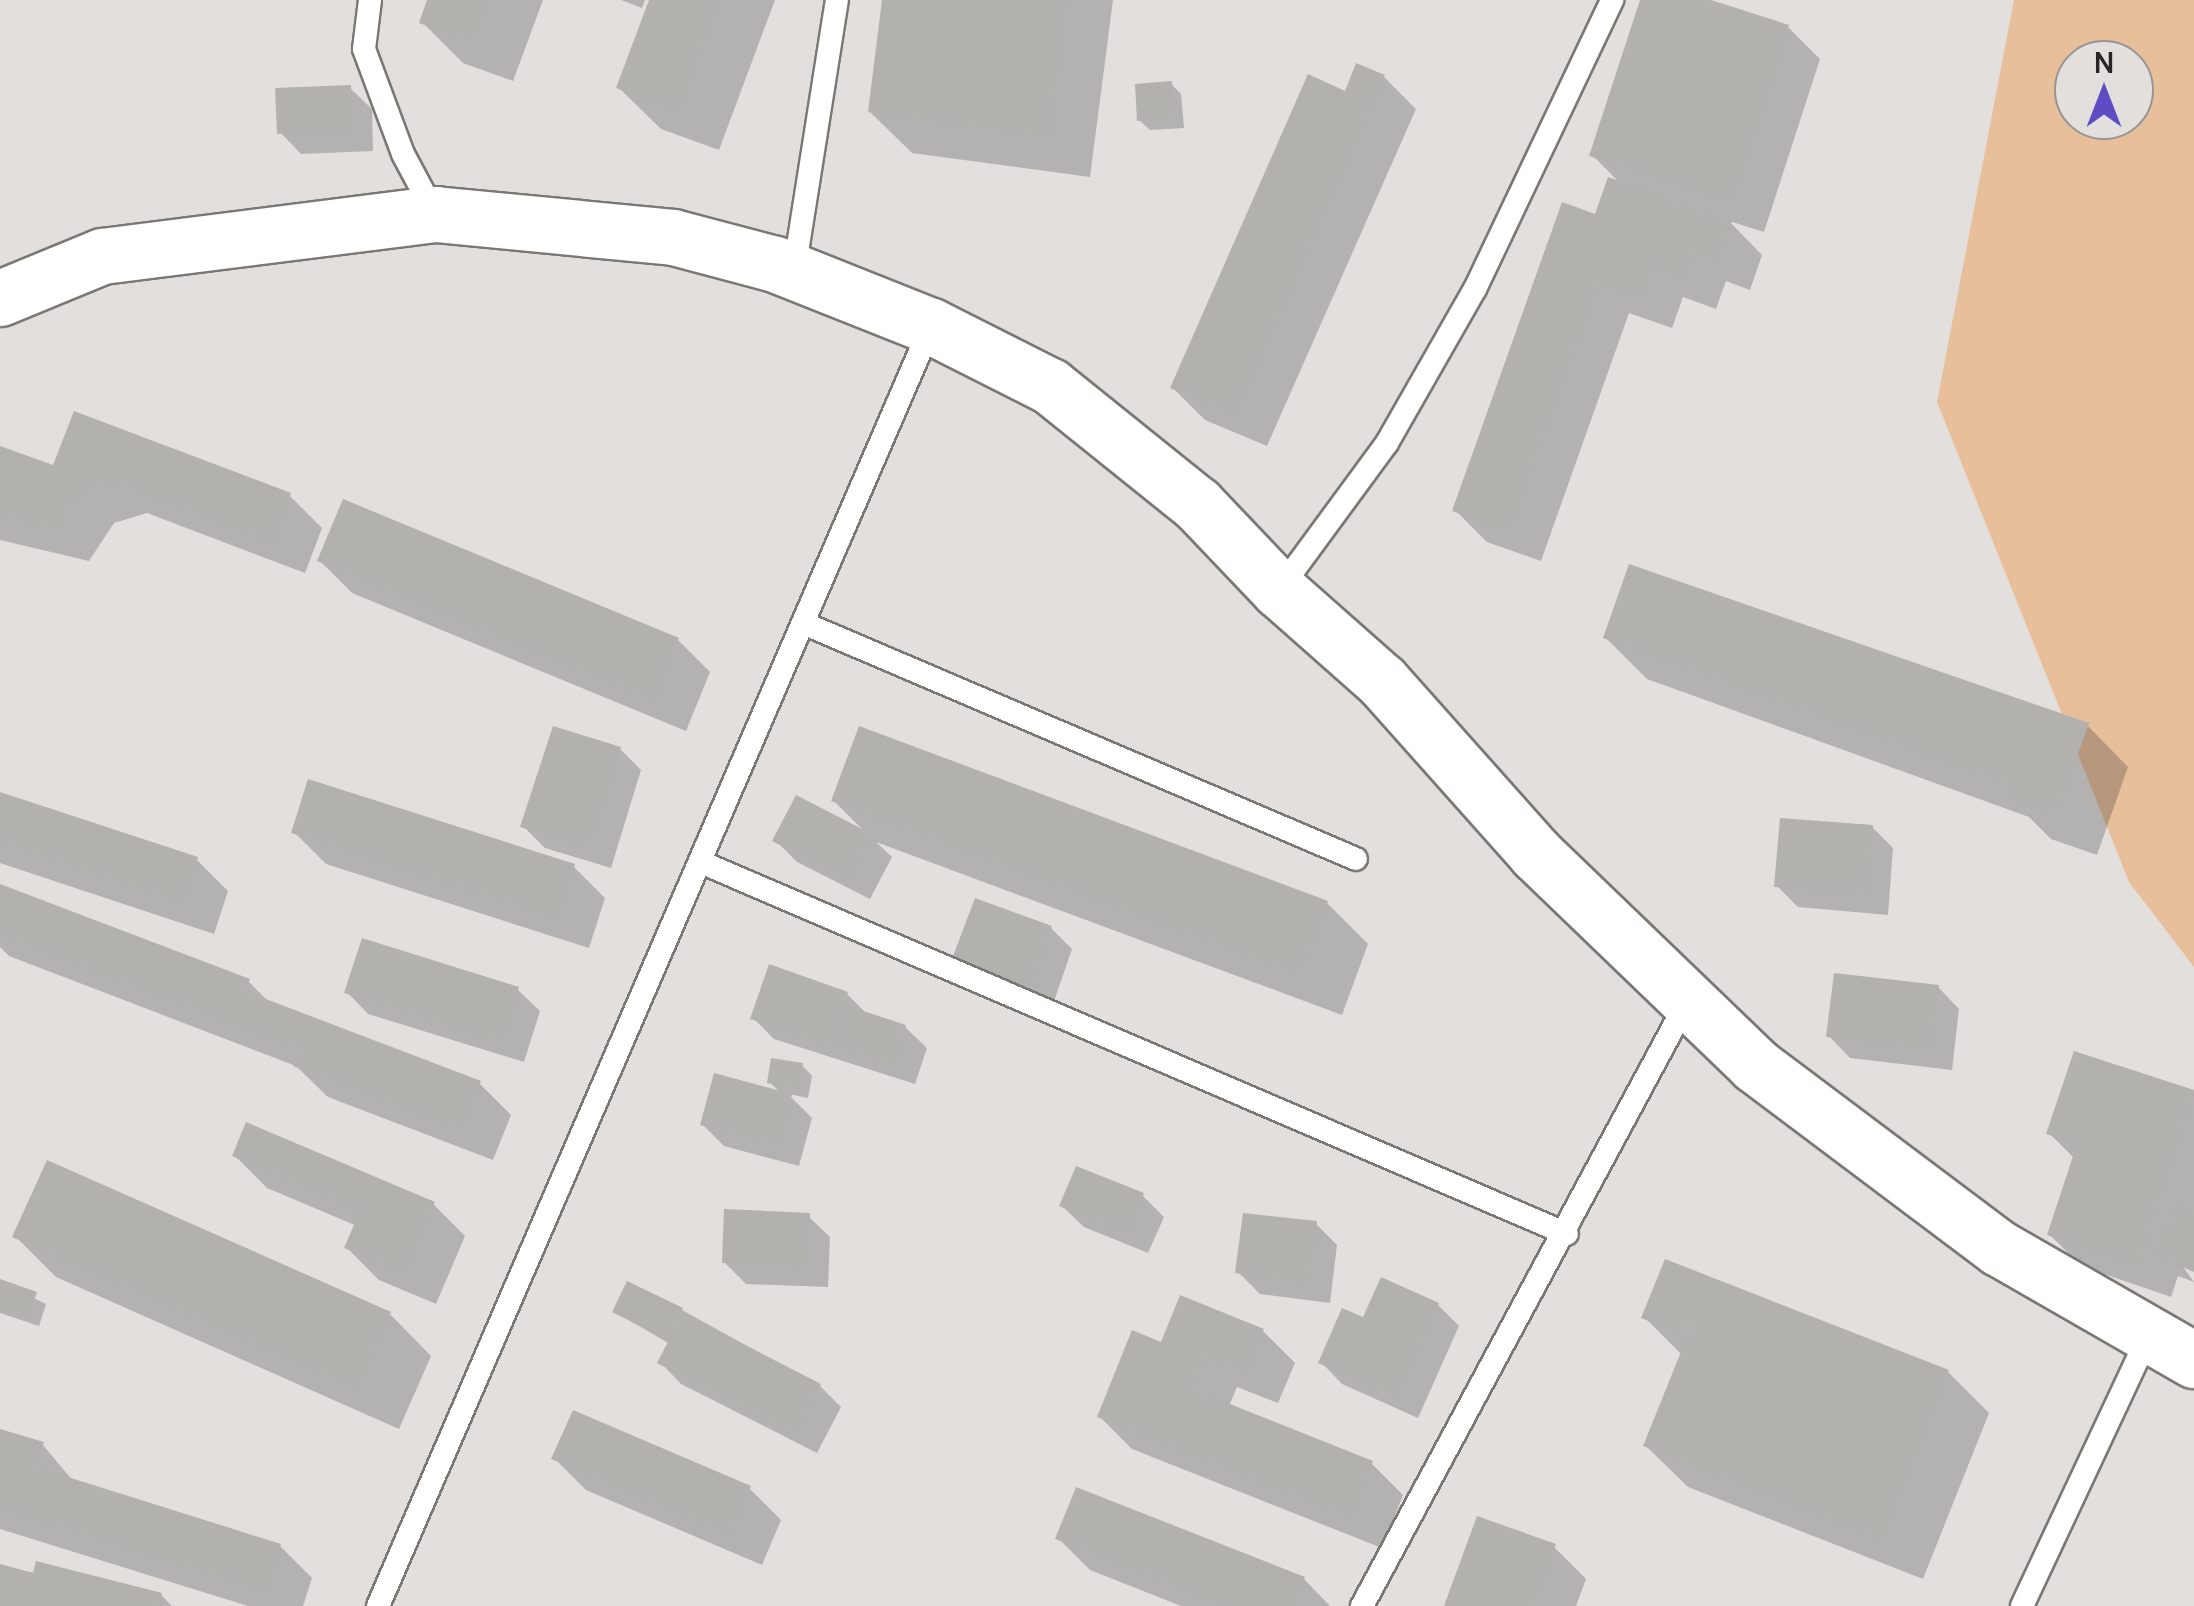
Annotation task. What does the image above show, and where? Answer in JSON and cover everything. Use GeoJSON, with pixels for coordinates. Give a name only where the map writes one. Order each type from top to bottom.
{"type":"FeatureCollection","features":[{"type":"Feature","properties":{"kind":"main road"},"geometry":{"type":"LineString","coordinates":[[0,298],[102,256],[435,214],[673,237],[794,272],[931,326],[1050,386],[1196,504],[1279,590],[1382,681],[1536,854],[1755,1065],[1998,1248],[2171,1350]]}},
{"type":"Feature","properties":{"kind":"lane"},"geometry":{"type":"LineString","coordinates":[[370,0],[364,48],[403,154],[435,214]]}},
{"type":"Feature","properties":{"kind":"lane"},"geometry":{"type":"LineString","coordinates":[[794,272],[837,0]]}},
{"type":"Feature","properties":{"kind":"lane"},"geometry":{"type":"LineString","coordinates":[[1279,590],[1387,443],[1475,288],[1612,0]]}},
{"type":"Feature","properties":{"kind":"lane"},"geometry":{"type":"LineString","coordinates":[[378,1606],[703,863],[931,326]]}},
{"type":"Feature","properties":{"kind":"lane"},"geometry":{"type":"LineString","coordinates":[[802,623],[1356,859]]}},
{"type":"Feature","properties":{"kind":"lane"},"geometry":{"type":"LineString","coordinates":[[703,863],[1566,1234]]}},
{"type":"Feature","properties":{"kind":"lane"},"geometry":{"type":"LineString","coordinates":[[1362,1606],[1566,1234],[1688,1000]]}},
{"type":"Feature","properties":{"kind":"lane"},"geometry":{"type":"LineString","coordinates":[[2022,1606],[2171,1350]]}},
{"type":"Feature","properties":{"kind":"shaded area"},"geometry":{"type":"Polygon","coordinates":[[[2014,0],[2194,0],[2194,967],[2129,882],[1937,402],[2014,0]]]}},
{"type":"Feature","properties":{"kind":"building"},"geometry":{"type":"Polygon","coordinates":[[[427,0],[487,0],[471,42],[419,23],[427,0]]]}},
{"type":"Feature","properties":{"kind":"building"},"geometry":{"type":"Polygon","coordinates":[[[649,0],[719,0],[678,111],[616,88],[649,0]]]}},
{"type":"Feature","properties":{"kind":"building"},"geometry":{"type":"Polygon","coordinates":[[[882,0],[1067,0],[1049,137],[868,112],[882,0]]]}},
{"type":"Feature","properties":{"kind":"building"},"geometry":{"type":"Polygon","coordinates":[[[1640,0],[1711,0],[1789,25],[1732,202],[1589,156],[1640,0]]]}},
{"type":"Feature","properties":{"kind":"building"},"geometry":{"type":"Polygon","coordinates":[[[1356,63],[1385,75],[1235,416],[1170,388],[1308,74],[1345,91],[1356,63]]]}},
{"type":"Feature","properties":{"kind":"building"},"geometry":{"type":"Polygon","coordinates":[[[1172,81],[1175,119],[1137,121],[1135,84],[1172,81]]]}},
{"type":"Feature","properties":{"kind":"building"},"geometry":{"type":"Polygon","coordinates":[[[351,85],[353,130],[277,134],[275,88],[351,85]]]}},
{"type":"Feature","properties":{"kind":"building"},"geometry":{"type":"Polygon","coordinates":[[[1608,177],[1732,221],[1718,260],[1694,251],[1684,278],[1651,267],[1640,298],[1598,283],[1509,531],[1452,511],[1562,202],[1595,214],[1608,177]]]}},
{"type":"Feature","properties":{"kind":"building"},"geometry":{"type":"Polygon","coordinates":[[[74,411],[291,493],[273,543],[113,482],[82,492],[56,530],[0,515],[0,446],[53,465],[74,411]]]}},
{"type":"Feature","properties":{"kind":"building"},"geometry":{"type":"Polygon","coordinates":[[[343,499],[679,638],[654,701],[317,561],[343,499]]]}},
{"type":"Feature","properties":{"kind":"building"},"geometry":{"type":"Polygon","coordinates":[[[1629,564],[2089,723],[2056,815],[2007,798],[2012,786],[1603,638],[1629,564]]]}},
{"type":"Feature","properties":{"kind":"building"},"geometry":{"type":"Polygon","coordinates":[[[553,726],[621,747],[589,848],[520,827],[553,726]]]}},
{"type":"Feature","properties":{"kind":"building"},"geometry":{"type":"Polygon","coordinates":[[[859,726],[1328,901],[1301,976],[831,801],[859,726]]]}},
{"type":"Feature","properties":{"kind":"building"},"geometry":{"type":"Polygon","coordinates":[[[308,779],[575,864],[557,918],[291,833],[308,779]]]}},
{"type":"Feature","properties":{"kind":"building"},"geometry":{"type":"Polygon","coordinates":[[[0,792],[198,857],[182,903],[0,843],[0,792]]]}},
{"type":"Feature","properties":{"kind":"building"},"geometry":{"type":"Polygon","coordinates":[[[796,795],[872,834],[848,879],[772,841],[796,795]]]}},
{"type":"Feature","properties":{"kind":"building"},"geometry":{"type":"Polygon","coordinates":[[[1780,818],[1873,825],[1867,895],[1774,887],[1780,818]]]}},
{"type":"Feature","properties":{"kind":"building"},"geometry":{"type":"Polygon","coordinates":[[[0,884],[250,979],[245,991],[481,1081],[461,1130],[293,1066],[299,1049],[0,935],[0,884]]]}},
{"type":"Feature","properties":{"kind":"building"},"geometry":{"type":"Polygon","coordinates":[[[975,898],[1052,926],[1031,987],[952,959],[975,898]]]}},
{"type":"Feature","properties":{"kind":"building"},"geometry":{"type":"Polygon","coordinates":[[[362,938],[519,987],[502,1042],[344,993],[362,938]]]}},
{"type":"Feature","properties":{"kind":"building"},"geometry":{"type":"Polygon","coordinates":[[[769,964],[848,992],[829,1047],[750,1019],[769,964]]]}},
{"type":"Feature","properties":{"kind":"building"},"geometry":{"type":"Polygon","coordinates":[[[1834,973],[1939,985],[1931,1050],[1826,1037],[1834,973]]]}},
{"type":"Feature","properties":{"kind":"building"},"geometry":{"type":"Polygon","coordinates":[[[848,1006],[906,1025],[894,1065],[835,1046],[848,1006]]]}},
{"type":"Feature","properties":{"kind":"building"},"geometry":{"type":"Polygon","coordinates":[[[2074,1051],[2194,1090],[2139,1266],[2047,1235],[2077,1144],[2046,1134],[2074,1051]]]}},
{"type":"Feature","properties":{"kind":"building"},"geometry":{"type":"Polygon","coordinates":[[[771,1058],[803,1063],[799,1089],[767,1083],[771,1058]]]}},
{"type":"Feature","properties":{"kind":"building"},"geometry":{"type":"Polygon","coordinates":[[[714,1073],[792,1094],[778,1146],[700,1125],[714,1073]]]}},
{"type":"Feature","properties":{"kind":"building"},"geometry":{"type":"Polygon","coordinates":[[[246,1122],[435,1202],[404,1273],[344,1248],[360,1211],[232,1156],[246,1122]]]}},
{"type":"Feature","properties":{"kind":"building"},"geometry":{"type":"Polygon","coordinates":[[[47,1160],[391,1312],[357,1389],[12,1237],[47,1160]]]}},
{"type":"Feature","properties":{"kind":"building"},"geometry":{"type":"Polygon","coordinates":[[[1076,1166],[1144,1193],[1127,1234],[1059,1206],[1076,1166]]]}},
{"type":"Feature","properties":{"kind":"building"},"geometry":{"type":"Polygon","coordinates":[[[2177,1202],[2194,1209],[2194,1272],[2154,1255],[2177,1202]]]}},
{"type":"Feature","properties":{"kind":"building"},"geometry":{"type":"Polygon","coordinates":[[[724,1209],[810,1213],[807,1266],[722,1263],[724,1209]]]}},
{"type":"Feature","properties":{"kind":"building"},"geometry":{"type":"Polygon","coordinates":[[[1243,1213],[1317,1221],[1309,1283],[1235,1273],[1243,1213]]]}},
{"type":"Feature","properties":{"kind":"building"},"geometry":{"type":"Polygon","coordinates":[[[1665,1259],[1949,1370],[1881,1540],[1643,1446],[1693,1322],[1675,1331],[1641,1318],[1665,1259]]]}},
{"type":"Feature","properties":{"kind":"building"},"geometry":{"type":"Polygon","coordinates":[[[1381,1277],[1439,1303],[1397,1398],[1318,1363],[1342,1308],[1363,1317],[1381,1277]]]}},
{"type":"Feature","properties":{"kind":"building"},"geometry":{"type":"Polygon","coordinates":[[[0,1279],[37,1292],[28,1318],[0,1308],[0,1279]]]}},
{"type":"Feature","properties":{"kind":"building"},"geometry":{"type":"Polygon","coordinates":[[[627,1281],[683,1308],[668,1340],[612,1312],[627,1281]]]}},
{"type":"Feature","properties":{"kind":"building"},"geometry":{"type":"Polygon","coordinates":[[[1180,1295],[1264,1329],[1246,1373],[1205,1357],[1192,1389],[1373,1461],[1350,1518],[1097,1417],[1132,1330],[1161,1342],[1180,1295]]]}},
{"type":"Feature","properties":{"kind":"building"},"geometry":{"type":"Polygon","coordinates":[[[683,1313],[821,1384],[795,1434],[657,1363],[683,1313]]]}},
{"type":"Feature","properties":{"kind":"building"},"geometry":{"type":"Polygon","coordinates":[[[573,1410],[751,1486],[730,1535],[551,1459],[573,1410]]]}},
{"type":"Feature","properties":{"kind":"building"},"geometry":{"type":"Polygon","coordinates":[[[0,1429],[44,1442],[36,1467],[281,1544],[266,1591],[0,1508],[0,1429]]]}},
{"type":"Feature","properties":{"kind":"building"},"geometry":{"type":"Polygon","coordinates":[[[1076,1487],[1305,1577],[1293,1606],[1226,1606],[1055,1539],[1076,1487]]]}},
{"type":"Feature","properties":{"kind":"building"},"geometry":{"type":"Polygon","coordinates":[[[1477,1516],[1556,1544],[1534,1606],[1444,1606],[1477,1516]]]}},
{"type":"Feature","properties":{"kind":"building"},"geometry":{"type":"Polygon","coordinates":[[[36,1561],[162,1593],[158,1606],[0,1606],[0,1564],[33,1573],[36,1561]]]}}]}
